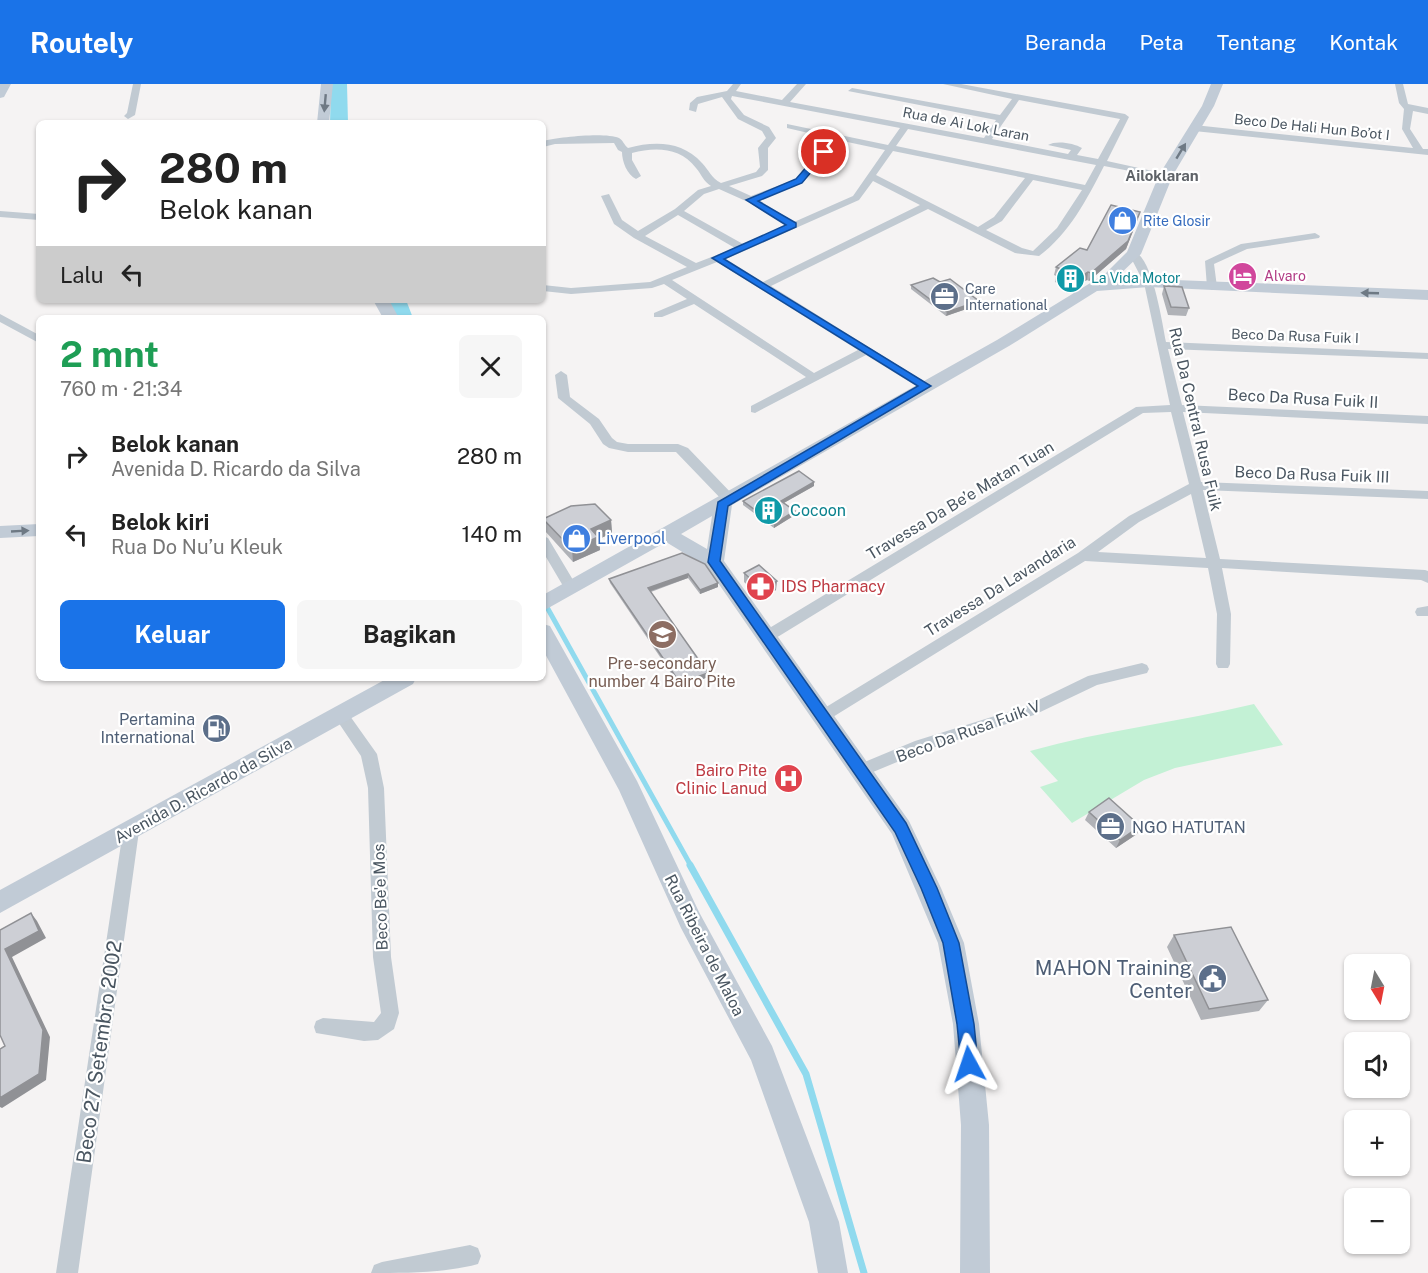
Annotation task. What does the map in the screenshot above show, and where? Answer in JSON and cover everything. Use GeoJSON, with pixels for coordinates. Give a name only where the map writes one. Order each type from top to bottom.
{"type":"FeatureCollection","features":[{"type":"Feature","properties":{"kind":"main road"},"geometry":{"type":"LineString","coordinates":[[0,94],[5,84]]}},
{"type":"Feature","properties":{"kind":"main road"},"geometry":{"type":"LineString","coordinates":[[323,120],[327,84]]}},
{"type":"Feature","properties":{"kind":"main road"},"geometry":{"type":"LineString","coordinates":[[546,602],[726,502],[1096,287],[1134,254],[1166,176],[1217,84]]}},
{"type":"Feature","properties":{"kind":"main road"},"geometry":{"type":"LineString","coordinates":[[1096,287],[1149,283],[1428,296]]}},
{"type":"Feature","properties":{"kind":"main road"},"geometry":{"type":"LineString","coordinates":[[714,562],[726,502]]}},
{"type":"Feature","properties":{"kind":"main road"},"geometry":{"type":"LineString","coordinates":[[0,532],[36,530]]}},
{"type":"Feature","properties":{"kind":"main road"},"geometry":{"type":"LineString","coordinates":[[666,534],[714,562],[901,828],[929,888],[951,943],[966,1024],[975,1125],[975,1273]]}},
{"type":"Feature","properties":{"kind":"main road","name":"Rua Ribeira de Maloa"},"geometry":{"type":"LineString","coordinates":[[546,636],[629,788],[690,920],[763,1055],[824,1222],[833,1273]]}},
{"type":"Feature","properties":{"kind":"main road","name":"Avenida D. Ricardo da Silva"},"geometry":{"type":"LineString","coordinates":[[0,902],[400,681]]}},
{"type":"Feature","properties":{"kind":"street"},"geometry":{"type":"LineString","coordinates":[[128,116],[131,114],[137,84]]}},
{"type":"Feature","properties":{"kind":"street"},"geometry":{"type":"LineString","coordinates":[[638,236],[678,211],[701,192],[759,174],[765,168],[763,148],[771,138],[766,129],[741,117],[727,100],[726,96],[736,84]]}},
{"type":"Feature","properties":{"kind":"street"},"geometry":{"type":"LineString","coordinates":[[785,102],[802,84]]}},
{"type":"Feature","properties":{"kind":"street"},"geometry":{"type":"LineString","coordinates":[[872,177],[1026,254],[1038,253],[1065,225],[1088,188],[1125,117],[947,84]]}},
{"type":"Feature","properties":{"kind":"street"},"geometry":{"type":"LineString","coordinates":[[1399,84],[1400,99],[1409,108],[1428,111]]}},
{"type":"Feature","properties":{"kind":"street"},"geometry":{"type":"LineString","coordinates":[[693,111],[694,103],[699,99],[730,93]]}},
{"type":"Feature","properties":{"kind":"street","name":"Rua de Ai Lok Laran"},"geometry":{"type":"LineString","coordinates":[[730,93],[785,102],[846,98],[906,126],[1166,176]]}},
{"type":"Feature","properties":{"kind":"street"},"geometry":{"type":"LineString","coordinates":[[986,141],[1017,97]]}},
{"type":"Feature","properties":{"kind":"street"},"geometry":{"type":"LineString","coordinates":[[846,98],[1001,118]]}},
{"type":"Feature","properties":{"kind":"street"},"geometry":{"type":"LineString","coordinates":[[1409,108],[1406,129],[1424,151]]}},
{"type":"Feature","properties":{"kind":"street"},"geometry":{"type":"LineString","coordinates":[[790,126],[1088,188]]}},
{"type":"Feature","properties":{"kind":"street"},"geometry":{"type":"LineString","coordinates":[[546,288],[564,291],[612,290],[642,287],[666,281],[856,198],[906,126]]}},
{"type":"Feature","properties":{"kind":"street","name":"Beco De Hali Hun Bo’ot I"},"geometry":{"type":"LineString","coordinates":[[1194,128],[1424,151]]}},
{"type":"Feature","properties":{"kind":"street"},"geometry":{"type":"LineString","coordinates":[[751,200],[799,181],[836,137]]}},
{"type":"Feature","properties":{"kind":"street"},"geometry":{"type":"LineString","coordinates":[[546,143],[611,139],[618,141],[621,148],[627,151],[674,146],[700,167],[705,177],[751,200],[793,225]]}},
{"type":"Feature","properties":{"kind":"street"},"geometry":{"type":"LineString","coordinates":[[1053,145],[1077,147],[1071,157]]}},
{"type":"Feature","properties":{"kind":"street"},"geometry":{"type":"LineString","coordinates":[[627,151],[627,160],[636,176]]}},
{"type":"Feature","properties":{"kind":"street"},"geometry":{"type":"LineString","coordinates":[[978,231],[998,219],[1031,176]]}},
{"type":"Feature","properties":{"kind":"street"},"geometry":{"type":"LineString","coordinates":[[606,196],[618,222],[638,236],[695,267]]}},
{"type":"Feature","properties":{"kind":"street"},"geometry":{"type":"LineString","coordinates":[[763,286],[928,206]]}},
{"type":"Feature","properties":{"kind":"street"},"geometry":{"type":"LineString","coordinates":[[678,211],[743,248]]}},
{"type":"Feature","properties":{"kind":"street"},"geometry":{"type":"LineString","coordinates":[[0,214],[36,217]]}},
{"type":"Feature","properties":{"kind":"street"},"geometry":{"type":"LineString","coordinates":[[1212,287],[1208,264],[1239,248],[1315,236]]}},
{"type":"Feature","properties":{"kind":"street","name":"Rua Da Central Rusa Fuik"},"geometry":{"type":"LineString","coordinates":[[1134,254],[1149,283],[1161,345],[1214,562],[1224,614],[1223,664]]}},
{"type":"Feature","properties":{"kind":"street"},"geometry":{"type":"LineString","coordinates":[[717,258],[926,386]]}},
{"type":"Feature","properties":{"kind":"street"},"geometry":{"type":"LineString","coordinates":[[666,281],[813,377]]}},
{"type":"Feature","properties":{"kind":"street"},"geometry":{"type":"LineString","coordinates":[[658,315],[695,300]]}},
{"type":"Feature","properties":{"kind":"street"},"geometry":{"type":"LineString","coordinates":[[0,317],[36,338]]}},
{"type":"Feature","properties":{"kind":"street","name":"Beco Da Rusa Fuik I"},"geometry":{"type":"LineString","coordinates":[[1161,345],[1428,356]]}},
{"type":"Feature","properties":{"kind":"street"},"geometry":{"type":"LineString","coordinates":[[755,409],[866,350]]}},
{"type":"Feature","properties":{"kind":"street"},"geometry":{"type":"LineString","coordinates":[[561,375],[564,398],[595,422],[607,441],[621,447],[678,448],[684,451],[726,502]]}},
{"type":"Feature","properties":{"kind":"street","name":"Beco Da Rusa Fuik II"},"geometry":{"type":"LineString","coordinates":[[1176,408],[1428,420]]}},
{"type":"Feature","properties":{"kind":"street","name":"Travessa Da Be’e Matan Tuan"},"geometry":{"type":"LineString","coordinates":[[766,637],[1140,410],[1176,408]]}},
{"type":"Feature","properties":{"kind":"street","name":"Beco Da Rusa Fuik III"},"geometry":{"type":"LineString","coordinates":[[1195,486],[1428,495]]}},
{"type":"Feature","properties":{"kind":"street","name":"Travessa Da Lavandaria"},"geometry":{"type":"LineString","coordinates":[[823,716],[1083,556],[1134,519],[1195,486]]}},
{"type":"Feature","properties":{"kind":"street"},"geometry":{"type":"LineString","coordinates":[[546,547],[569,589]]}},
{"type":"Feature","properties":{"kind":"street"},"geometry":{"type":"LineString","coordinates":[[1083,556],[1425,574],[1428,578]]}},
{"type":"Feature","properties":{"kind":"street","name":"Beco Da Rusa Fuik V"},"geometry":{"type":"LineString","coordinates":[[861,771],[921,745],[1029,711],[1093,680],[1142,669]]}},
{"type":"Feature","properties":{"kind":"street","name":"Beco Be'e Mos"},"geometry":{"type":"LineString","coordinates":[[323,1027],[364,1032],[378,1031],[387,1023],[390,1012],[382,957],[376,788],[369,754],[340,713]]}},
{"type":"Feature","properties":{"kind":"street","name":"Beco 27 Setembro 2002"},"geometry":{"type":"LineString","coordinates":[[67,1273],[131,831]]}},
{"type":"Feature","properties":{"kind":"street"},"geometry":{"type":"LineString","coordinates":[[382,1273],[470,1256]]}},
{"type":"Feature","properties":{"kind":"green space"},"geometry":{"type":"Polygon","coordinates":[[[1254,704],[1283,745],[1175,768],[1144,780],[1072,823],[1040,787],[1058,781],[1030,751],[1086,737],[1254,704]]]}},
{"type":"Feature","properties":{"kind":"building"},"geometry":{"type":"Polygon","coordinates":[[[1111,205],[1140,212],[1128,241],[1091,273],[1088,272],[1072,282],[1057,275],[1063,270],[1056,267],[1080,248],[1087,250],[1111,205]]]}},
{"type":"Feature","properties":{"kind":"building","name":"Care International"},"geometry":{"type":"Polygon","coordinates":[[[933,278],[940,282],[950,279],[979,301],[947,312],[911,285],[933,278]]]}},
{"type":"Feature","properties":{"kind":"building"},"geometry":{"type":"Polygon","coordinates":[[[1164,286],[1182,287],[1189,308],[1171,307],[1164,286]]]}},
{"type":"Feature","properties":{"kind":"building"},"geometry":{"type":"Polygon","coordinates":[[[799,471],[814,482],[781,501],[795,511],[774,524],[743,501],[799,471]]]}},
{"type":"Feature","properties":{"kind":"building"},"geometry":{"type":"Polygon","coordinates":[[[595,504],[611,520],[591,529],[598,537],[572,549],[546,522],[546,518],[571,506],[595,504]]]}},
{"type":"Feature","properties":{"kind":"building","name":"Pre-secondary number 4 Bairo Pite"},"geometry":{"type":"Polygon","coordinates":[[[682,553],[705,564],[718,583],[700,590],[688,574],[648,588],[708,673],[680,683],[609,579],[682,553]]]}},
{"type":"Feature","properties":{"kind":"building"},"geometry":{"type":"Polygon","coordinates":[[[759,565],[777,581],[762,589],[744,573],[759,565]]]}},
{"type":"Feature","properties":{"kind":"building"},"geometry":{"type":"Polygon","coordinates":[[[1109,798],[1140,826],[1120,840],[1089,812],[1109,798]]]}},
{"type":"Feature","properties":{"kind":"building"},"geometry":{"type":"Polygon","coordinates":[[[31,913],[39,931],[5,949],[43,1030],[39,1074],[0,1098],[0,1049],[5,1046],[0,1035],[0,930],[31,913]]]}},
{"type":"Feature","properties":{"kind":"building","name":"MAHON Training Center"},"geometry":{"type":"Polygon","coordinates":[[[1231,927],[1268,1000],[1209,1009],[1174,935],[1231,927]]]}},
{"type":"Feature","properties":{"kind":"waterway"},"geometry":{"type":"LineString","coordinates":[[333,84],[334,120]]}},
{"type":"Feature","properties":{"kind":"waterway"},"geometry":{"type":"LineString","coordinates":[[339,84],[339,120]]}},
{"type":"Feature","properties":{"kind":"waterway"},"geometry":{"type":"LineString","coordinates":[[396,303],[401,315]]}},
{"type":"Feature","properties":{"kind":"waterway"},"geometry":{"type":"LineString","coordinates":[[546,605],[691,866]]}},
{"type":"Feature","properties":{"kind":"waterway"},"geometry":{"type":"LineString","coordinates":[[690,865],[806,1074],[864,1273]]}},
{"type":"Feature","properties":{"kind":"place","name":"Rite Glosir"},"geometry":{"type":"Point","coordinates":[1122,221]}},
{"type":"Feature","properties":{"kind":"place","name":"Alvaro"},"geometry":{"type":"Point","coordinates":[1243,276]}},
{"type":"Feature","properties":{"kind":"place","name":"La Vida Motor"},"geometry":{"type":"Point","coordinates":[1070,278]}},
{"type":"Feature","properties":{"kind":"place","name":"Care International"},"geometry":{"type":"Point","coordinates":[944,297]}},
{"type":"Feature","properties":{"kind":"place","name":"Cocoon"},"geometry":{"type":"Point","coordinates":[769,510]}},
{"type":"Feature","properties":{"kind":"place","name":"Liverpool"},"geometry":{"type":"Point","coordinates":[576,538]}},
{"type":"Feature","properties":{"kind":"place","name":"IDS Pharmacy"},"geometry":{"type":"Point","coordinates":[760,586]}},
{"type":"Feature","properties":{"kind":"place","name":"Pre-secondary number 4 Bairo Pite"},"geometry":{"type":"Point","coordinates":[662,635]}},
{"type":"Feature","properties":{"kind":"place","name":"Pertamina International"},"geometry":{"type":"Point","coordinates":[216,728]}},
{"type":"Feature","properties":{"kind":"place","name":"Bairo Pite Clinic Lanud"},"geometry":{"type":"Point","coordinates":[788,779]}},
{"type":"Feature","properties":{"kind":"place","name":"NGO HATUTAN"},"geometry":{"type":"Point","coordinates":[1111,827]}},
{"type":"Feature","properties":{"kind":"place","name":"MAHON Training Center"},"geometry":{"type":"Point","coordinates":[1213,979]}},
{"type":"Feature","properties":{"kind":"district","name":"Ailoklaran"},"geometry":{"type":"Point","coordinates":[1162,176]}},
{"type":"Feature","properties":{"kind":"route"},"geometry":{"type":"LineString","coordinates":[[824,152],[799,181],[751,200],[793,225],[717,258],[926,386],[723,504],[714,562],[901,828],[951,943],[966,1024],[969,1064]]}}]}
